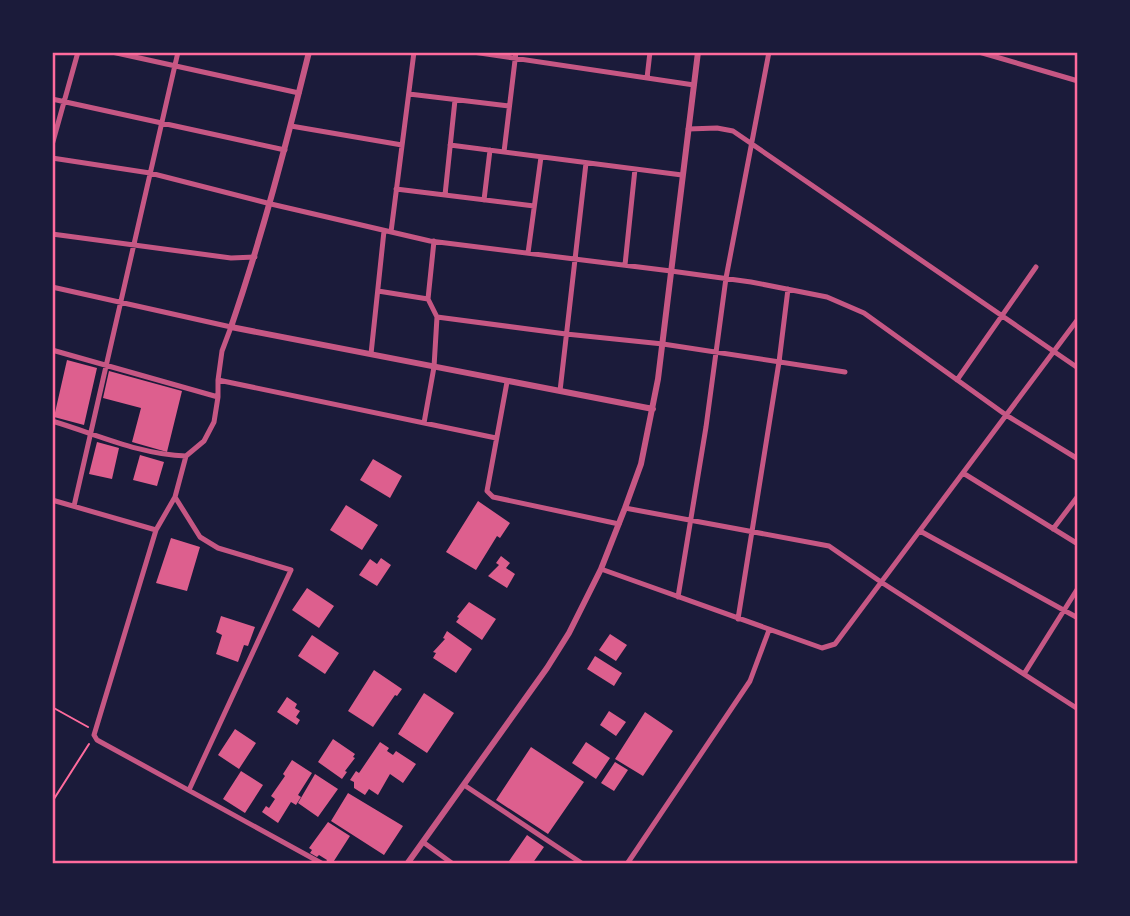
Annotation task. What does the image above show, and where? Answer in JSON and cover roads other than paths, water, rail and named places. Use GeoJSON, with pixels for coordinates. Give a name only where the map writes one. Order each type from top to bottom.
{"type":"FeatureCollection","features":[{"type":"Feature","properties":{"kind":"street"},"geometry":{"type":"LineString","coordinates":[[52,145],[78,52]]}},
{"type":"Feature","properties":{"kind":"street"},"geometry":{"type":"LineString","coordinates":[[111,52],[299,93]]}},
{"type":"Feature","properties":{"kind":"street"},"geometry":{"type":"LineString","coordinates":[[74,506],[178,52]]}},
{"type":"Feature","properties":{"kind":"street"},"geometry":{"type":"LineString","coordinates":[[309,52],[271,204],[222,351],[214,422],[204,441],[186,456],[174,497],[156,530],[94,735],[97,740],[323,863]]}},
{"type":"Feature","properties":{"kind":"street"},"geometry":{"type":"LineString","coordinates":[[371,354],[414,52]]}},
{"type":"Feature","properties":{"kind":"street"},"geometry":{"type":"LineString","coordinates":[[473,52],[516,56],[694,85]]}},
{"type":"Feature","properties":{"kind":"street"},"geometry":{"type":"LineString","coordinates":[[647,78],[650,52]]}},
{"type":"Feature","properties":{"kind":"street"},"geometry":{"type":"LineString","coordinates":[[407,863],[547,668],[569,632],[601,569],[641,464],[663,344],[698,52]]}},
{"type":"Feature","properties":{"kind":"street"},"geometry":{"type":"LineString","coordinates":[[678,597],[726,278],[769,52]]}},
{"type":"Feature","properties":{"kind":"street"},"geometry":{"type":"LineString","coordinates":[[979,52],[1077,81]]}},
{"type":"Feature","properties":{"kind":"street"},"geometry":{"type":"LineString","coordinates":[[504,152],[516,56]]}},
{"type":"Feature","properties":{"kind":"street"},"geometry":{"type":"LineString","coordinates":[[409,94],[509,106]]}},
{"type":"Feature","properties":{"kind":"street"},"geometry":{"type":"LineString","coordinates":[[52,99],[285,150]]}},
{"type":"Feature","properties":{"kind":"street"},"geometry":{"type":"LineString","coordinates":[[444,195],[455,100]]}},
{"type":"Feature","properties":{"kind":"street"},"geometry":{"type":"LineString","coordinates":[[291,126],[402,145]]}},
{"type":"Feature","properties":{"kind":"street"},"geometry":{"type":"LineString","coordinates":[[688,129],[717,128],[733,131],[1077,368]]}},
{"type":"Feature","properties":{"kind":"street"},"geometry":{"type":"LineString","coordinates":[[450,145],[682,175]]}},
{"type":"Feature","properties":{"kind":"street"},"geometry":{"type":"LineString","coordinates":[[484,200],[490,150]]}},
{"type":"Feature","properties":{"kind":"street"},"geometry":{"type":"LineString","coordinates":[[528,253],[541,157]]}},
{"type":"Feature","properties":{"kind":"street"},"geometry":{"type":"LineString","coordinates":[[52,158],[150,173],[433,241],[726,278],[827,297],[864,313],[1006,415],[1077,458]]}},
{"type":"Feature","properties":{"kind":"street"},"geometry":{"type":"LineString","coordinates":[[560,391],[586,163]]}},
{"type":"Feature","properties":{"kind":"street"},"geometry":{"type":"LineString","coordinates":[[625,265],[635,169]]}},
{"type":"Feature","properties":{"kind":"street"},"geometry":{"type":"LineString","coordinates":[[396,190],[534,206]]}},
{"type":"Feature","properties":{"kind":"street"},"geometry":{"type":"LineString","coordinates":[[52,234],[231,258],[255,257]]}},
{"type":"Feature","properties":{"kind":"street"},"geometry":{"type":"LineString","coordinates":[[424,423],[434,367],[437,317],[428,299],[433,241]]}},
{"type":"Feature","properties":{"kind":"street"},"geometry":{"type":"LineString","coordinates":[[957,380],[1036,267]]}},
{"type":"Feature","properties":{"kind":"street"},"geometry":{"type":"LineString","coordinates":[[52,287],[231,327],[653,409]]}},
{"type":"Feature","properties":{"kind":"street"},"geometry":{"type":"LineString","coordinates":[[738,619],[788,289]]}},
{"type":"Feature","properties":{"kind":"street"},"geometry":{"type":"LineString","coordinates":[[378,291],[428,299]]}},
{"type":"Feature","properties":{"kind":"street"},"geometry":{"type":"LineString","coordinates":[[437,317],[663,344],[845,372]]}},
{"type":"Feature","properties":{"kind":"street"},"geometry":{"type":"LineString","coordinates":[[601,569],[822,648],[835,644],[1077,320]]}},
{"type":"Feature","properties":{"kind":"street"},"geometry":{"type":"LineString","coordinates":[[52,349],[218,397]]}},
{"type":"Feature","properties":{"kind":"street"},"geometry":{"type":"LineString","coordinates":[[218,380],[496,438]]}},
{"type":"Feature","properties":{"kind":"street"},"geometry":{"type":"LineString","coordinates":[[508,382],[487,491],[494,497],[619,524]]}},
{"type":"Feature","properties":{"kind":"street"},"geometry":{"type":"LineString","coordinates":[[52,421],[147,451],[167,456],[186,456]]}},
{"type":"Feature","properties":{"kind":"street"},"geometry":{"type":"LineString","coordinates":[[963,473],[1077,544]]}},
{"type":"Feature","properties":{"kind":"street"},"geometry":{"type":"LineString","coordinates":[[1053,529],[1077,496]]}},
{"type":"Feature","properties":{"kind":"street"},"geometry":{"type":"LineString","coordinates":[[174,497],[200,537],[218,548],[291,570],[189,790]]}},
{"type":"Feature","properties":{"kind":"street"},"geometry":{"type":"LineString","coordinates":[[52,499],[156,530]]}},
{"type":"Feature","properties":{"kind":"street"},"geometry":{"type":"LineString","coordinates":[[625,508],[830,546],[1077,709]]}},
{"type":"Feature","properties":{"kind":"street"},"geometry":{"type":"LineString","coordinates":[[919,531],[1077,618]]}},
{"type":"Feature","properties":{"kind":"street"},"geometry":{"type":"LineString","coordinates":[[1024,674],[1077,588]]}},
{"type":"Feature","properties":{"kind":"street"},"geometry":{"type":"LineString","coordinates":[[627,863],[750,681],[769,630]]}},
{"type":"Feature","properties":{"kind":"street"},"geometry":{"type":"LineString","coordinates":[[464,785],[583,863]]}},
{"type":"Feature","properties":{"kind":"street"},"geometry":{"type":"LineString","coordinates":[[423,842],[453,863]]}}]}
